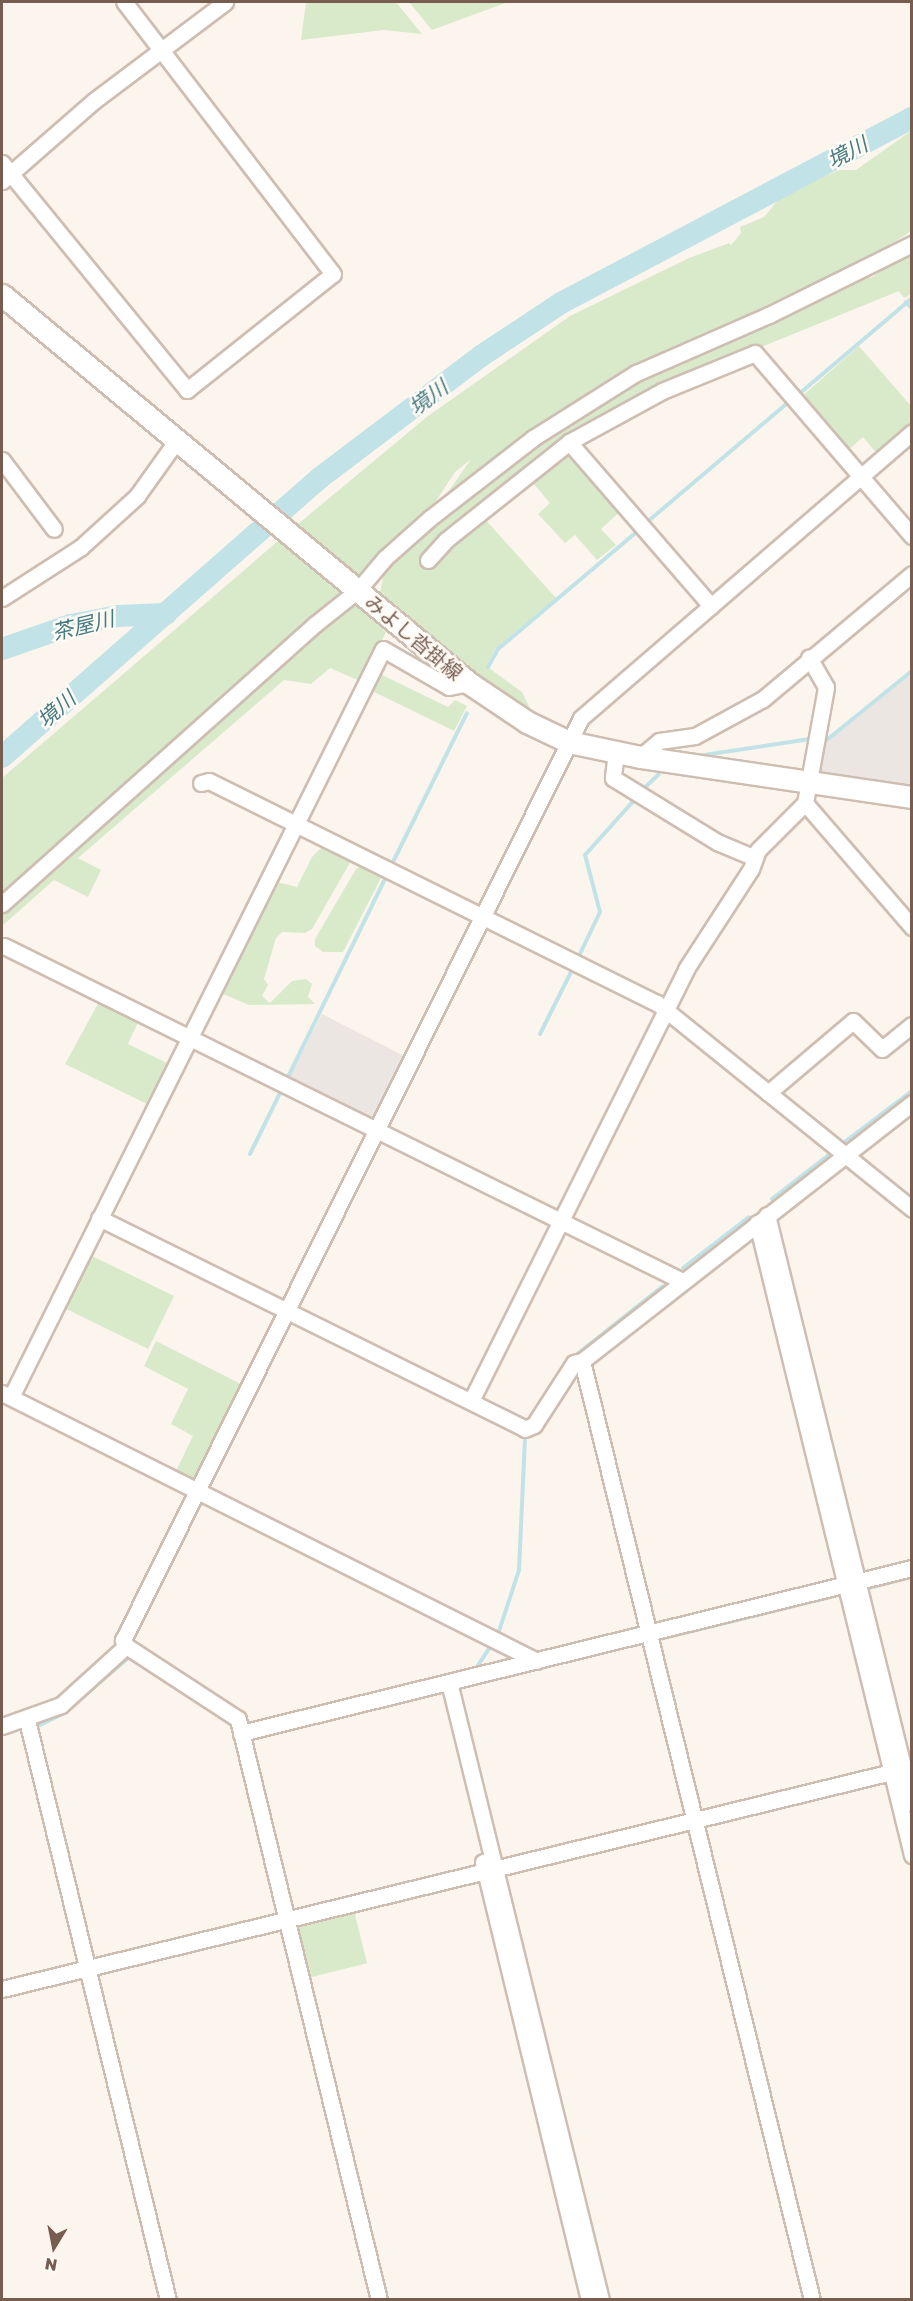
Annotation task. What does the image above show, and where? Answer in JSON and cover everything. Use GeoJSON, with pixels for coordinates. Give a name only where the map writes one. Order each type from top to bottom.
{"type":"FeatureCollection","features":[{"type":"Feature","properties":{"kind":"main road","name":"みよし沓掛線"},"geometry":{"type":"LineString","coordinates":[[2,295],[469,683],[527,722],[569,742],[808,794],[912,797]]}},
{"type":"Feature","properties":{"kind":"street"},"geometry":{"type":"LineString","coordinates":[[124,2],[162,50],[333,274],[187,390],[4,172],[162,50],[225,2]]}},
{"type":"Feature","properties":{"kind":"street"},"geometry":{"type":"LineString","coordinates":[[2,904],[314,625],[358,590],[385,558],[459,493],[533,438],[613,386],[912,244]]}},
{"type":"Feature","properties":{"kind":"street"},"geometry":{"type":"LineString","coordinates":[[428,560],[430,554],[464,525],[570,442],[662,391],[755,353],[912,536]]}},
{"type":"Feature","properties":{"kind":"street"},"geometry":{"type":"LineString","coordinates":[[379,2300],[289,1919],[238,1719],[126,1646],[123,1640],[581,718],[912,432]]}},
{"type":"Feature","properties":{"kind":"street"},"geometry":{"type":"LineString","coordinates":[[570,442],[711,606]]}},
{"type":"Feature","properties":{"kind":"street"},"geometry":{"type":"LineString","coordinates":[[2,598],[81,547],[137,496],[182,444]]}},
{"type":"Feature","properties":{"kind":"street"},"geometry":{"type":"LineString","coordinates":[[2,460],[54,529]]}},
{"type":"Feature","properties":{"kind":"street"},"geometry":{"type":"LineString","coordinates":[[640,757],[659,741],[695,736],[763,699],[809,658],[853,627],[912,574]]}},
{"type":"Feature","properties":{"kind":"street"},"geometry":{"type":"LineString","coordinates":[[469,683],[449,687],[383,649],[99,1218],[6,1395],[537,1661]]}},
{"type":"Feature","properties":{"kind":"street"},"geometry":{"type":"LineString","coordinates":[[471,1401],[686,969],[751,869],[755,858],[808,794],[826,687],[809,658]]}},
{"type":"Feature","properties":{"kind":"street"},"geometry":{"type":"LineString","coordinates":[[616,752],[614,778],[717,842],[755,858]]}},
{"type":"Feature","properties":{"kind":"street"},"geometry":{"type":"LineString","coordinates":[[201,783],[209,781],[482,916],[667,1011],[912,1209]]}},
{"type":"Feature","properties":{"kind":"street"},"geometry":{"type":"LineString","coordinates":[[808,794],[912,927]]}},
{"type":"Feature","properties":{"kind":"street"},"geometry":{"type":"LineString","coordinates":[[4,946],[682,1281]]}},
{"type":"Feature","properties":{"kind":"street"},"geometry":{"type":"LineString","coordinates":[[768,1093],[853,1021],[882,1049],[912,1025]]}},
{"type":"Feature","properties":{"kind":"street"},"geometry":{"type":"LineString","coordinates":[[99,1218],[525,1429],[534,1425],[574,1363],[582,1361],[912,1103]]}},
{"type":"Feature","properties":{"kind":"street"},"geometry":{"type":"LineString","coordinates":[[762,1219],[852,1583],[912,1803]]}},
{"type":"Feature","properties":{"kind":"street"},"geometry":{"type":"LineString","coordinates":[[582,1361],[812,2300]]}},
{"type":"Feature","properties":{"kind":"street"},"geometry":{"type":"LineString","coordinates":[[241,1733],[912,1568]]}},
{"type":"Feature","properties":{"kind":"street"},"geometry":{"type":"LineString","coordinates":[[2,1726],[27,1720],[61,1705],[126,1646]]}},
{"type":"Feature","properties":{"kind":"street"},"geometry":{"type":"LineString","coordinates":[[444,1683],[601,2300]]}},
{"type":"Feature","properties":{"kind":"street"},"geometry":{"type":"LineString","coordinates":[[27,1720],[168,2300]]}},
{"type":"Feature","properties":{"kind":"street"},"geometry":{"type":"LineString","coordinates":[[2,1989],[902,1770]]}},
{"type":"Feature","properties":{"kind":"street"},"geometry":{"type":"LineString","coordinates":[[902,1770],[912,1855]]}},
{"type":"Feature","properties":{"kind":"street"},"geometry":{"type":"LineString","coordinates":[[490,1870],[589,2300]]}},
{"type":"Feature","properties":{"kind":"shaded area"},"geometry":{"type":"Polygon","coordinates":[[[911,674],[911,785],[820,773],[826,741],[911,674]]]}},
{"type":"Feature","properties":{"kind":"shaded area"},"geometry":{"type":"Polygon","coordinates":[[[322,1014],[407,1057],[372,1126],[287,1083],[322,1014]]]}},
{"type":"Feature","properties":{"kind":"green space"},"geometry":{"type":"Polygon","coordinates":[[[306,2],[396,2],[422,34],[384,30],[301,40],[306,2]]]}},
{"type":"Feature","properties":{"kind":"green space"},"geometry":{"type":"Polygon","coordinates":[[[409,2],[508,2],[432,30],[409,2]]]}},
{"type":"Feature","properties":{"kind":"green space"},"geometry":{"type":"Polygon","coordinates":[[[911,131],[911,231],[859,266],[687,344],[439,505],[471,459],[455,472],[424,519],[362,580],[298,524],[428,416],[570,316],[689,258],[729,243],[731,245],[741,233],[740,227],[764,217],[783,194],[839,170],[856,170],[911,131]]]}},
{"type":"Feature","properties":{"kind":"green space"},"geometry":{"type":"Polygon","coordinates":[[[911,250],[911,294],[904,298],[899,291],[663,387],[624,407],[482,516],[556,598],[496,648],[486,666],[522,692],[531,710],[479,675],[380,592],[385,569],[398,551],[500,467],[617,387],[863,274],[871,278],[911,250]]]}},
{"type":"Feature","properties":{"kind":"green space"},"geometry":{"type":"Polygon","coordinates":[[[859,346],[911,406],[911,428],[879,456],[863,437],[844,454],[799,399],[859,346]]]}},
{"type":"Feature","properties":{"kind":"green space"},"geometry":{"type":"Polygon","coordinates":[[[572,449],[623,509],[601,529],[616,545],[597,560],[575,535],[565,543],[538,514],[550,503],[527,476],[572,449]]]}},
{"type":"Feature","properties":{"kind":"green space"},"geometry":{"type":"Polygon","coordinates":[[[278,541],[343,596],[2,898],[2,778],[278,541]]]}},
{"type":"Feature","properties":{"kind":"green space"},"geometry":{"type":"Polygon","coordinates":[[[353,603],[386,632],[362,682],[330,668],[311,684],[284,680],[78,858],[101,870],[88,897],[54,880],[2,926],[2,912],[313,630],[353,603]]]}},
{"type":"Feature","properties":{"kind":"green space"},"geometry":{"type":"Polygon","coordinates":[[[376,672],[448,707],[455,700],[467,706],[454,731],[368,689],[376,672]]]}},
{"type":"Feature","properties":{"kind":"green space"},"geometry":{"type":"Polygon","coordinates":[[[325,844],[351,861],[312,929],[305,933],[282,932],[276,938],[264,979],[268,985],[262,996],[270,1003],[292,981],[306,979],[312,984],[308,997],[315,1004],[249,1005],[221,993],[273,881],[297,887],[312,857],[325,844]]]}},
{"type":"Feature","properties":{"kind":"green space"},"geometry":{"type":"Polygon","coordinates":[[[363,865],[380,873],[381,878],[343,952],[323,952],[315,946],[315,939],[356,869],[363,865]]]}},
{"type":"Feature","properties":{"kind":"green space"},"geometry":{"type":"Polygon","coordinates":[[[100,1000],[139,1020],[128,1044],[171,1065],[151,1106],[65,1064],[100,1000]]]}},
{"type":"Feature","properties":{"kind":"green space"},"geometry":{"type":"Polygon","coordinates":[[[86,1253],[174,1296],[148,1349],[60,1306],[86,1253]]]}},
{"type":"Feature","properties":{"kind":"green space"},"geometry":{"type":"Polygon","coordinates":[[[156,1341],[245,1386],[196,1482],[174,1475],[193,1436],[171,1424],[188,1389],[144,1366],[156,1341]]]}},
{"type":"Feature","properties":{"kind":"green space"},"geometry":{"type":"Polygon","coordinates":[[[353,1907],[367,1963],[309,1978],[295,1922],[353,1907]]]}},
{"type":"Feature","properties":{"kind":"waterway","name":"境川"},"geometry":{"type":"LineString","coordinates":[[2,757],[321,477],[481,356],[561,303],[912,118]]}},
{"type":"Feature","properties":{"kind":"waterway"},"geometry":{"type":"LineString","coordinates":[[799,394],[912,298]]}},
{"type":"Feature","properties":{"kind":"waterway"},"geometry":{"type":"LineString","coordinates":[[906,302],[912,309]]}},
{"type":"Feature","properties":{"kind":"waterway"},"geometry":{"type":"LineString","coordinates":[[646,523],[790,401]]}},
{"type":"Feature","properties":{"kind":"waterway"},"geometry":{"type":"LineString","coordinates":[[488,667],[498,649],[640,529]]}},
{"type":"Feature","properties":{"kind":"waterway","name":"茶屋川"},"geometry":{"type":"LineString","coordinates":[[2,649],[71,625],[118,616],[166,614]]}},
{"type":"Feature","properties":{"kind":"waterway"},"geometry":{"type":"LineString","coordinates":[[823,743],[912,671]]}},
{"type":"Feature","properties":{"kind":"waterway"},"geometry":{"type":"LineString","coordinates":[[393,862],[467,713]]}},
{"type":"Feature","properties":{"kind":"waterway"},"geometry":{"type":"LineString","coordinates":[[704,755],[810,739]]}},
{"type":"Feature","properties":{"kind":"waterway"},"geometry":{"type":"LineString","coordinates":[[642,790],[659,774]]}},
{"type":"Feature","properties":{"kind":"waterway"},"geometry":{"type":"LineString","coordinates":[[578,958],[600,912],[585,855],[637,797]]}},
{"type":"Feature","properties":{"kind":"waterway"},"geometry":{"type":"LineString","coordinates":[[286,1081],[387,875]]}},
{"type":"Feature","properties":{"kind":"waterway"},"geometry":{"type":"LineString","coordinates":[[540,1034],[573,968]]}},
{"type":"Feature","properties":{"kind":"waterway"},"geometry":{"type":"LineString","coordinates":[[250,1154],[281,1091]]}},
{"type":"Feature","properties":{"kind":"waterway"},"geometry":{"type":"LineString","coordinates":[[842,1144],[912,1091]]}},
{"type":"Feature","properties":{"kind":"waterway"},"geometry":{"type":"LineString","coordinates":[[772,1199],[830,1154]]}},
{"type":"Feature","properties":{"kind":"waterway"},"geometry":{"type":"LineString","coordinates":[[683,1268],[749,1217]]}},
{"type":"Feature","properties":{"kind":"waterway"},"geometry":{"type":"LineString","coordinates":[[571,1359],[663,1286]]}},
{"type":"Feature","properties":{"kind":"waterway"},"geometry":{"type":"LineString","coordinates":[[499,1631],[519,1570],[525,1437]]}},
{"type":"Feature","properties":{"kind":"waterway"},"geometry":{"type":"LineString","coordinates":[[865,1589],[912,1577]]}},
{"type":"Feature","properties":{"kind":"waterway"},"geometry":{"type":"LineString","coordinates":[[660,1639],[843,1594]]}},
{"type":"Feature","properties":{"kind":"waterway"},"geometry":{"type":"LineString","coordinates":[[559,1663],[643,1642]]}},
{"type":"Feature","properties":{"kind":"waterway"},"geometry":{"type":"LineString","coordinates":[[477,1667],[492,1644]]}},
{"type":"Feature","properties":{"kind":"waterway"},"geometry":{"type":"LineString","coordinates":[[38,1726],[63,1714],[128,1658],[133,1658]]}},
{"type":"Feature","properties":{"kind":"waterway"},"geometry":{"type":"LineString","coordinates":[[414,1698],[436,1693]]}}]}
